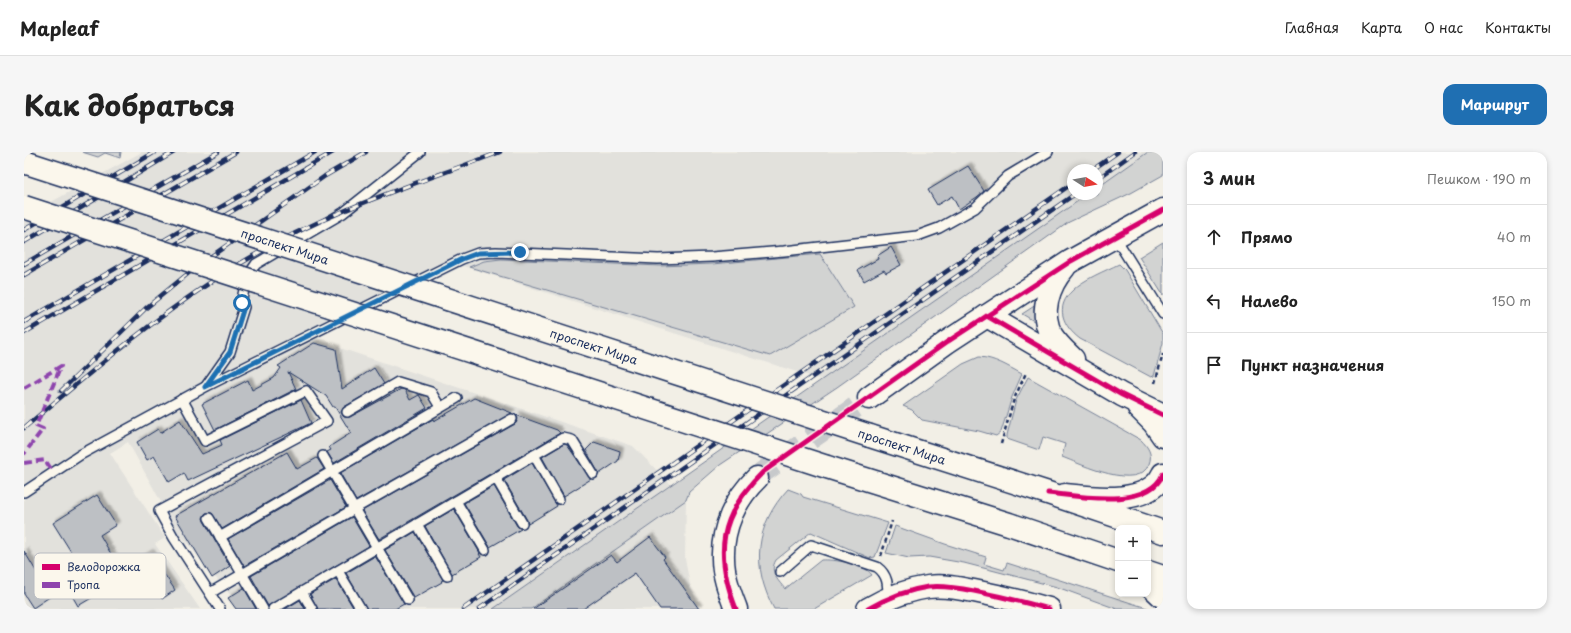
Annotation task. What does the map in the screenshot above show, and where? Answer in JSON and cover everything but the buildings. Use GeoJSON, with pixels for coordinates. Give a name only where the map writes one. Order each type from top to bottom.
{"type":"FeatureCollection","features":[{"type":"Feature","properties":{"kind":"main road","name":"проспект Мира"},"geometry":{"type":"LineString","coordinates":[[24,162],[1048,493],[1163,532]]}},
{"type":"Feature","properties":{"kind":"main road"},"geometry":{"type":"LineString","coordinates":[[24,207],[827,467],[1009,524],[1115,560]]}},
{"type":"Feature","properties":{"kind":"main road"},"geometry":{"type":"LineString","coordinates":[[869,398],[947,342],[1071,261],[1163,210]]}},
{"type":"Feature","properties":{"kind":"main road"},"geometry":{"type":"LineString","coordinates":[[1071,261],[1059,274],[1052,287],[1045,310],[1046,323],[1052,336],[1059,345],[1090,376]]}},
{"type":"Feature","properties":{"kind":"main road"},"geometry":{"type":"LineString","coordinates":[[987,316],[1122,395],[1163,415]]}},
{"type":"Feature","properties":{"kind":"main road"},"geometry":{"type":"LineString","coordinates":[[1122,395],[1154,423],[1163,436]]}},
{"type":"Feature","properties":{"kind":"main road"},"geometry":{"type":"LineString","coordinates":[[1048,493],[1081,497],[1127,497],[1147,491],[1154,486],[1163,474]]}},
{"type":"Feature","properties":{"kind":"main road"},"geometry":{"type":"LineString","coordinates":[[736,609],[726,576],[723,558],[726,533],[732,513],[740,499],[757,478]]}},
{"type":"Feature","properties":{"kind":"main road"},"geometry":{"type":"LineString","coordinates":[[1151,573],[1163,577]]}},
{"type":"Feature","properties":{"kind":"main road"},"geometry":{"type":"LineString","coordinates":[[1151,586],[1163,597]]}},
{"type":"Feature","properties":{"kind":"main road"},"geometry":{"type":"LineString","coordinates":[[868,609],[888,598],[923,588],[944,587],[959,588],[1012,599],[1049,609]]}},
{"type":"Feature","properties":{"kind":"lane"},"geometry":{"type":"LineString","coordinates":[[205,387],[230,352],[244,307],[242,303],[247,277],[256,264],[343,213],[420,152]]}},
{"type":"Feature","properties":{"kind":"lane"},"geometry":{"type":"LineString","coordinates":[[24,492],[80,455],[182,399],[462,259],[478,253],[520,252],[658,259],[712,257],[784,251],[917,236],[939,228],[974,208],[1008,176],[1048,152]]}},
{"type":"Feature","properties":{"kind":"lane"},"geometry":{"type":"LineString","coordinates":[[1115,237],[1163,314]]}},
{"type":"Feature","properties":{"kind":"lane"},"geometry":{"type":"LineString","coordinates":[[347,412],[398,382],[432,392],[440,407]]}},
{"type":"Feature","properties":{"kind":"lane"},"geometry":{"type":"LineString","coordinates":[[182,399],[205,441],[306,391],[327,421],[158,510],[174,538],[220,609]]}},
{"type":"Feature","properties":{"kind":"lane"},"geometry":{"type":"LineString","coordinates":[[220,537],[456,398]]}},
{"type":"Feature","properties":{"kind":"lane"},"geometry":{"type":"LineString","coordinates":[[210,593],[512,419]]}},
{"type":"Feature","properties":{"kind":"lane"},"geometry":{"type":"LineString","coordinates":[[273,609],[563,438],[572,440],[593,474]]}},
{"type":"Feature","properties":{"kind":"lane"},"geometry":{"type":"LineString","coordinates":[[534,455],[559,499]]}},
{"type":"Feature","properties":{"kind":"lane"},"geometry":{"type":"LineString","coordinates":[[323,456],[408,600]]}},
{"type":"Feature","properties":{"kind":"lane"},"geometry":{"type":"LineString","coordinates":[[496,478],[522,523]]}},
{"type":"Feature","properties":{"kind":"lane"},"geometry":{"type":"LineString","coordinates":[[456,501],[485,550]]}},
{"type":"Feature","properties":{"kind":"lane"},"geometry":{"type":"LineString","coordinates":[[209,518],[263,609]]}},
{"type":"Feature","properties":{"kind":"lane"},"geometry":{"type":"LineString","coordinates":[[417,524],[447,576]]}},
{"type":"Feature","properties":{"kind":"lane"},"geometry":{"type":"LineString","coordinates":[[780,572],[811,546],[877,567],[883,572],[886,578],[888,598]]}},
{"type":"Feature","properties":{"kind":"lane"},"geometry":{"type":"LineString","coordinates":[[338,570],[361,609]]}},
{"type":"Feature","properties":{"kind":"lane"},"geometry":{"type":"LineString","coordinates":[[302,592],[312,609]]}},
{"type":"Feature","properties":{"kind":"path"},"geometry":{"type":"LineString","coordinates":[[1155,383],[1163,354]]}},
{"type":"Feature","properties":{"kind":"path"},"geometry":{"type":"LineString","coordinates":[[1001,444],[1014,399],[1026,373]]}},
{"type":"Feature","properties":{"kind":"path"},"geometry":{"type":"LineString","coordinates":[[881,556],[892,522]]}},
{"type":"Feature","properties":{"kind":"shaded area"},"geometry":{"type":"Polygon","coordinates":[[[82,152],[121,152],[120,158],[105,153],[98,157],[82,152]]]}},
{"type":"Feature","properties":{"kind":"shaded area"},"geometry":{"type":"Polygon","coordinates":[[[142,152],[1163,152],[1103,197],[1103,164],[1067,164],[1067,200],[1099,200],[837,387],[822,380],[463,266],[313,339],[633,446],[686,500],[685,559],[690,585],[700,609],[242,609],[177,531],[128,442],[110,453],[165,538],[155,544],[161,553],[34,553],[34,599],[166,599],[166,560],[200,609],[24,609],[24,217],[142,152]]]}},
{"type":"Feature","properties":{"kind":"shaded area"},"geometry":{"type":"Polygon","coordinates":[[[1148,152],[1163,152],[1163,175],[1131,193],[1069,222],[837,387],[720,465],[689,492],[686,500],[531,609],[493,609],[1079,200],[1103,200],[1103,184],[1148,152]]]}},
{"type":"Feature","properties":{"kind":"shaded area"},"geometry":{"type":"Polygon","coordinates":[[[1163,242],[1163,295],[1139,257],[1163,242]]]}},
{"type":"Feature","properties":{"kind":"shaded area"},"geometry":{"type":"Polygon","coordinates":[[[820,254],[854,307],[770,356],[469,267],[484,261],[501,259],[660,266],[712,264],[820,254]]]}},
{"type":"Feature","properties":{"kind":"shaded area"},"geometry":{"type":"Polygon","coordinates":[[[1119,264],[1125,270],[1163,334],[1163,343],[1154,376],[1151,377],[1080,339],[1069,328],[1063,316],[1062,310],[1064,303],[1067,296],[1073,290],[1089,279],[1119,264]]]}},
{"type":"Feature","properties":{"kind":"shaded area"},"geometry":{"type":"Polygon","coordinates":[[[1039,303],[1039,324],[1022,314],[1039,303]]]}},
{"type":"Feature","properties":{"kind":"shaded area"},"geometry":{"type":"Polygon","coordinates":[[[979,357],[996,361],[1022,374],[1012,397],[1001,432],[996,436],[979,431],[922,420],[912,410],[903,406],[963,364],[979,357]]]}},
{"type":"Feature","properties":{"kind":"shaded area"},"geometry":{"type":"Polygon","coordinates":[[[1028,377],[1141,440],[1148,448],[1150,454],[1149,464],[1143,472],[1133,476],[1122,476],[1095,470],[1062,457],[1065,444],[1043,437],[1039,450],[1007,439],[1016,400],[1028,377]]]}},
{"type":"Feature","properties":{"kind":"shaded area"},"geometry":{"type":"Polygon","coordinates":[[[788,489],[801,494],[803,497],[888,523],[875,557],[870,558],[811,532],[776,560],[773,568],[774,572],[777,579],[785,589],[821,560],[841,561],[856,565],[868,571],[872,575],[814,609],[774,609],[762,577],[760,546],[763,531],[777,503],[788,489]]]}},
{"type":"Feature","properties":{"kind":"shaded area"},"geometry":{"type":"Polygon","coordinates":[[[895,526],[986,557],[984,564],[1004,570],[1007,563],[1150,609],[1117,609],[1057,587],[964,563],[929,557],[909,558],[886,553],[895,526]]]}},
{"type":"Feature","properties":{"kind":"tunnel"},"geometry":{"type":"LineString","coordinates":[[757,478],[763,472],[869,398]]}},
{"type":"Feature","properties":{"kind":"railway"},"geometry":{"type":"LineString","coordinates":[[24,230],[155,152]]}},
{"type":"Feature","properties":{"kind":"railway"},"geometry":{"type":"LineString","coordinates":[[24,242],[174,152]]}},
{"type":"Feature","properties":{"kind":"railway"},"geometry":{"type":"LineString","coordinates":[[24,264],[218,152]]}},
{"type":"Feature","properties":{"kind":"railway"},"geometry":{"type":"LineString","coordinates":[[24,275],[236,152]]}},
{"type":"Feature","properties":{"kind":"railway"},"geometry":{"type":"LineString","coordinates":[[24,322],[315,152]]}},
{"type":"Feature","properties":{"kind":"railway"},"geometry":{"type":"LineString","coordinates":[[24,333],[333,152]]}},
{"type":"Feature","properties":{"kind":"railway"},"geometry":{"type":"LineString","coordinates":[[61,391],[146,308],[196,267],[325,176],[366,152]]}},
{"type":"Feature","properties":{"kind":"railway"},"geometry":{"type":"LineString","coordinates":[[24,428],[163,315],[253,256],[282,240],[343,211],[500,152]]}},
{"type":"Feature","properties":{"kind":"railway"},"geometry":{"type":"LineString","coordinates":[[1101,164],[1118,152]]}},
{"type":"Feature","properties":{"kind":"railway"},"geometry":{"type":"LineString","coordinates":[[1103,175],[1135,152]]}},
{"type":"Feature","properties":{"kind":"railway"},"geometry":{"type":"LineString","coordinates":[[463,609],[1067,187]]}},
{"type":"Feature","properties":{"kind":"railway"},"geometry":{"type":"LineString","coordinates":[[479,609],[1067,200]]}},
{"type":"Feature","properties":{"kind":"marked path"},"geometry":{"type":"LineString","coordinates":[[24,388],[61,366],[36,426],[43,429],[24,454]]}},
{"type":"Feature","properties":{"kind":"marked path"},"geometry":{"type":"LineString","coordinates":[[24,463],[45,460],[53,472]]}},
{"type":"Feature","properties":{"kind":"cycle path"},"geometry":{"type":"LineString","coordinates":[[736,609],[729,589],[725,570],[723,552],[725,536],[729,519],[737,504],[748,488],[763,472],[947,342],[1071,261],[1163,210]]}},
{"type":"Feature","properties":{"kind":"cycle path"},"geometry":{"type":"LineString","coordinates":[[987,316],[1122,395],[1163,415]]}},
{"type":"Feature","properties":{"kind":"cycle path"},"geometry":{"type":"LineString","coordinates":[[1048,493],[1094,498],[1128,497],[1143,493],[1155,485],[1163,474]]}},
{"type":"Feature","properties":{"kind":"cycle path"},"geometry":{"type":"LineString","coordinates":[[868,609],[882,601],[905,592],[920,588],[939,586],[1012,599],[1049,609]]}},
{"type":"Feature","properties":{"kind":"route"},"geometry":{"type":"LineString","coordinates":[[242,303],[244,307],[230,352],[205,387],[462,259],[478,253],[520,252]]}}]}
